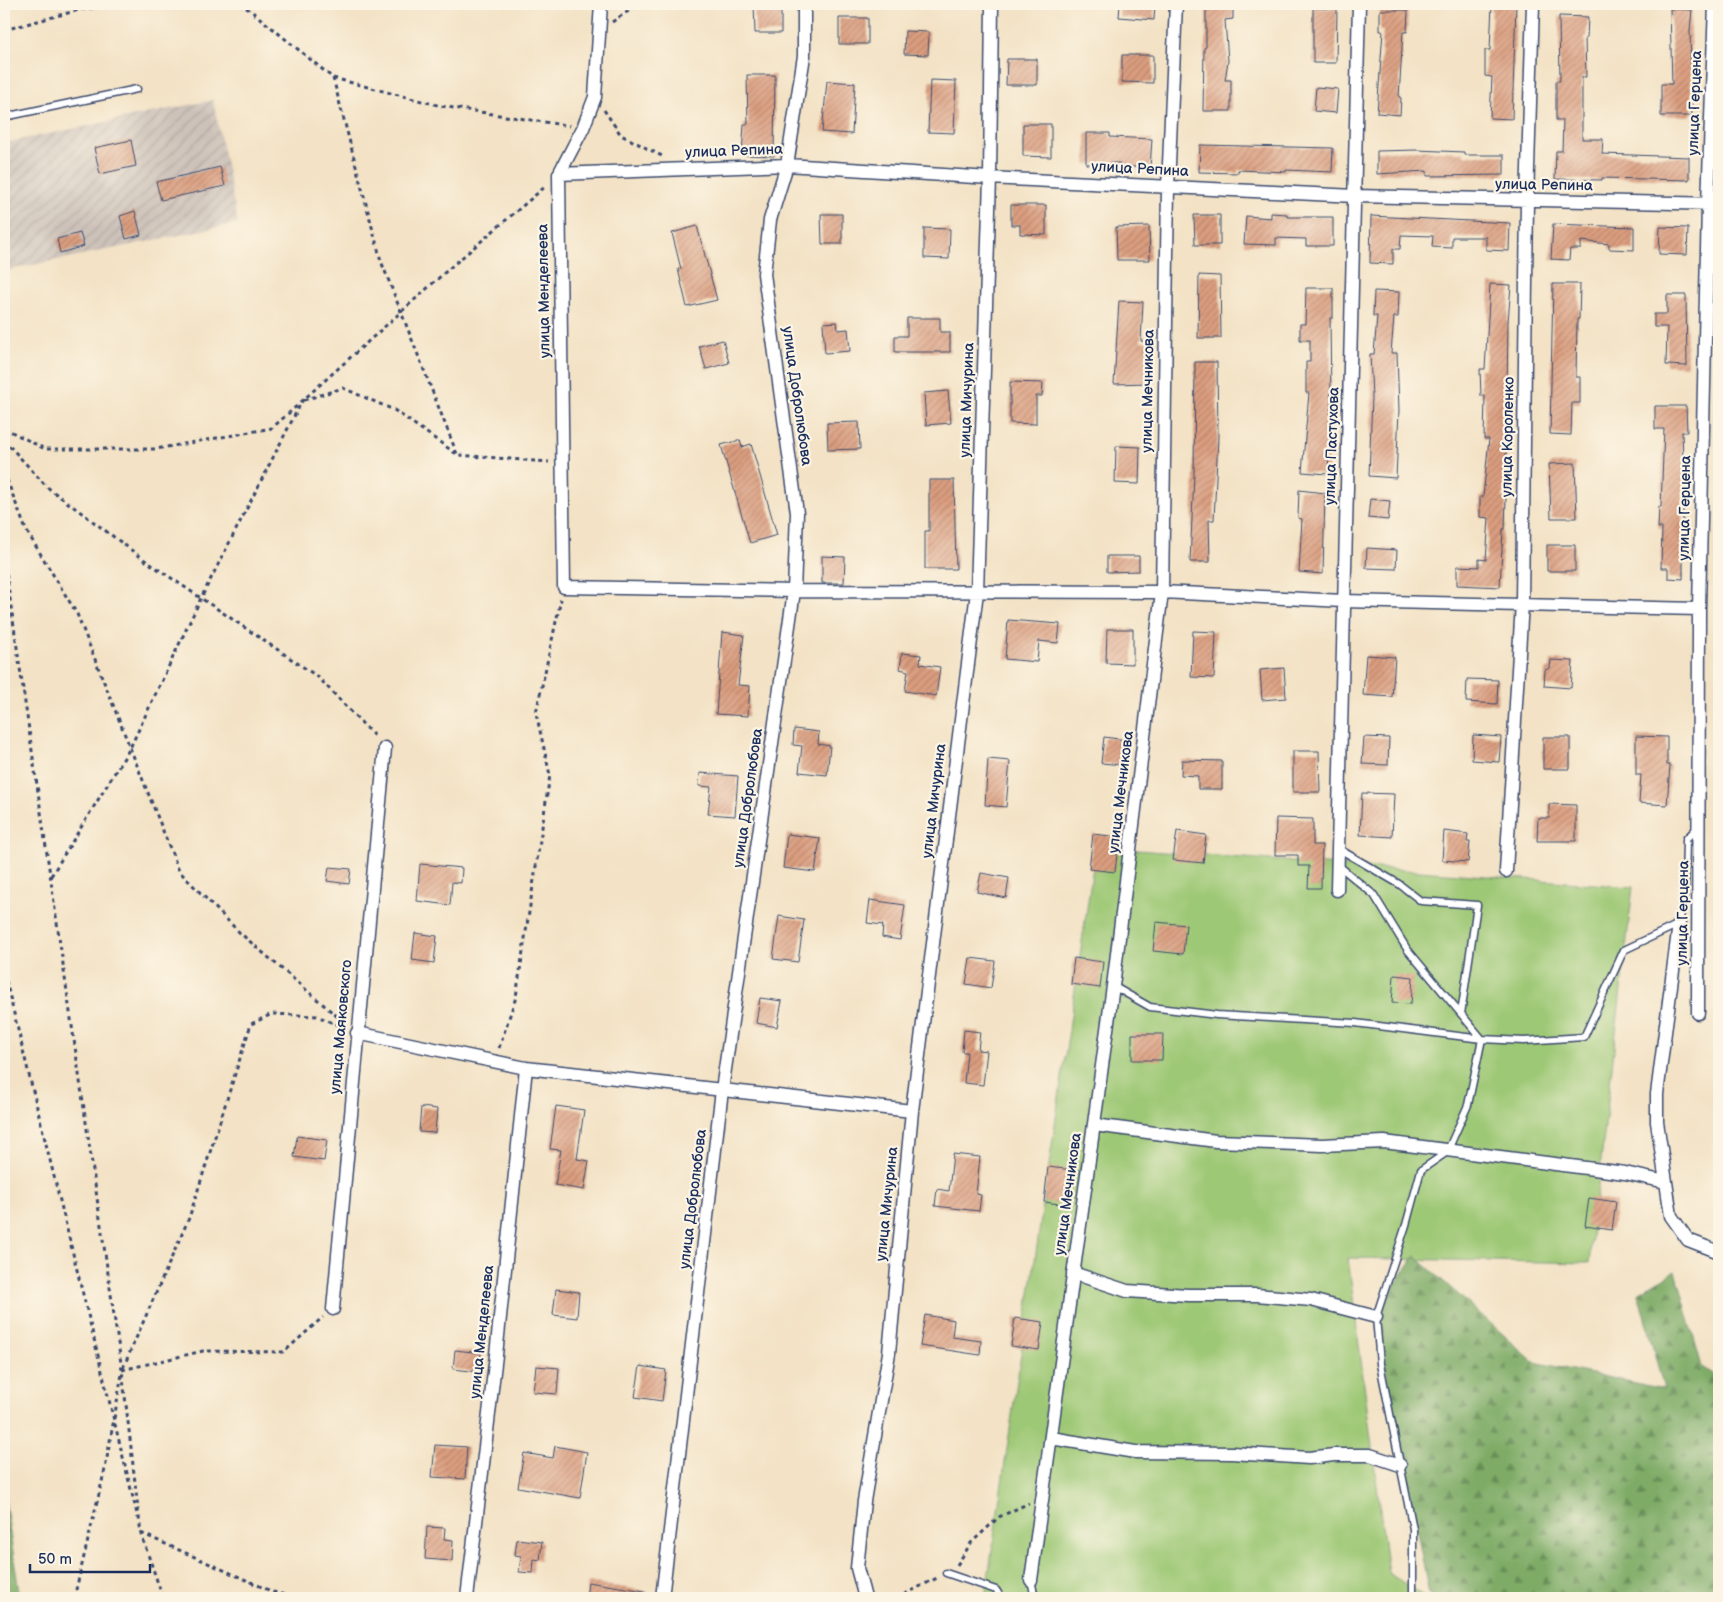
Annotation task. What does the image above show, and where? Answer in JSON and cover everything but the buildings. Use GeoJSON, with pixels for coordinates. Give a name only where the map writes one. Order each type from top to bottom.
{"type":"FeatureCollection","features":[{"type":"Feature","properties":{"kind":"street","name":"улица Менделеева"},"geometry":{"type":"LineString","coordinates":[[564,587],[559,174],[583,128],[595,97],[601,4]]}},
{"type":"Feature","properties":{"kind":"street","name":"улица Добролюбова"},"geometry":{"type":"LineString","coordinates":[[662,1598],[722,1090],[794,591],[797,513],[764,274],[770,220],[787,165],[804,56],[804,4]]}},
{"type":"Feature","properties":{"kind":"street","name":"улица Мичурина"},"geometry":{"type":"LineString","coordinates":[[865,1598],[857,1568],[864,1501],[889,1353],[912,1111],[977,592],[990,178],[992,4]]}},
{"type":"Feature","properties":{"kind":"street","name":"улица Мечникова"},"geometry":{"type":"LineString","coordinates":[[1031,1580],[1113,986],[1162,592],[1168,187],[1176,4]]}},
{"type":"Feature","properties":{"kind":"street","name":"улица Пастухова"},"geometry":{"type":"LineString","coordinates":[[1338,890],[1343,601],[1356,196],[1359,4]]}},
{"type":"Feature","properties":{"kind":"street","name":"улица Короленко"},"geometry":{"type":"LineString","coordinates":[[1506,871],[1522,603],[1527,201],[1533,4]]}},
{"type":"Feature","properties":{"kind":"street","name":"улица Герцена"},"geometry":{"type":"LineString","coordinates":[[1698,1012],[1700,609],[1714,204],[1715,4]]}},
{"type":"Feature","properties":{"kind":"street","name":"улица Репина"},"geometry":{"type":"LineString","coordinates":[[559,174],[787,165],[990,178],[1356,196],[1714,204]]}},
{"type":"Feature","properties":{"kind":"street"},"geometry":{"type":"LineString","coordinates":[[564,587],[794,591],[1162,592],[1343,601],[1522,603],[1700,609]]}},
{"type":"Feature","properties":{"kind":"street","name":"улица Маяковского"},"geometry":{"type":"LineString","coordinates":[[333,1308],[357,1033],[385,748]]}},
{"type":"Feature","properties":{"kind":"street"},"geometry":{"type":"LineString","coordinates":[[1679,924],[1657,1094],[1657,1122],[1671,1216],[1688,1240],[1719,1252]]}},
{"type":"Feature","properties":{"kind":"street"},"geometry":{"type":"LineString","coordinates":[[357,1033],[494,1063],[526,1068],[912,1111]]}},
{"type":"Feature","properties":{"kind":"street","name":"улица Менделеева"},"geometry":{"type":"LineString","coordinates":[[467,1598],[496,1356],[526,1068]]}},
{"type":"Feature","properties":{"kind":"street"},"geometry":{"type":"LineString","coordinates":[[1094,1125],[1216,1141],[1322,1145],[1384,1142],[1447,1152],[1625,1173],[1666,1182]]}},
{"type":"Feature","properties":{"kind":"street"},"geometry":{"type":"LineString","coordinates":[[1073,1274],[1128,1291],[1188,1296],[1257,1295],[1312,1300],[1376,1317]]}},
{"type":"Feature","properties":{"kind":"street"},"geometry":{"type":"LineString","coordinates":[[1050,1438],[1135,1452],[1232,1453],[1309,1458],[1334,1455],[1370,1455],[1400,1465]]}},
{"type":"Feature","properties":{"kind":"lane"},"geometry":{"type":"LineString","coordinates":[[4,116],[137,89]]}},
{"type":"Feature","properties":{"kind":"lane"},"geometry":{"type":"LineString","coordinates":[[1113,986],[1150,1007],[1217,1015],[1355,1024],[1482,1039],[1524,1041],[1584,1037],[1624,950],[1679,924],[1685,888],[1686,839],[1700,825]]}},
{"type":"Feature","properties":{"kind":"lane"},"geometry":{"type":"LineString","coordinates":[[1338,849],[1399,884],[1421,901],[1477,905],[1461,1014]]}},
{"type":"Feature","properties":{"kind":"lane"},"geometry":{"type":"LineString","coordinates":[[1338,865],[1374,895],[1407,949],[1482,1039]]}},
{"type":"Feature","properties":{"kind":"lane"},"geometry":{"type":"LineString","coordinates":[[1413,1598],[1412,1529],[1380,1364],[1376,1317],[1406,1225],[1421,1170],[1447,1152],[1468,1105],[1482,1039]]}},
{"type":"Feature","properties":{"kind":"lane"},"geometry":{"type":"LineString","coordinates":[[946,1572],[996,1590],[1001,1598]]}},
{"type":"Feature","properties":{"kind":"lane"},"geometry":{"type":"LineString","coordinates":[[1031,1580],[1035,1598]]}},
{"type":"Feature","properties":{"kind":"path"},"geometry":{"type":"LineString","coordinates":[[4,30],[79,10],[118,4]]}},
{"type":"Feature","properties":{"kind":"path"},"geometry":{"type":"LineString","coordinates":[[240,4],[250,10],[333,78],[441,106],[583,128]]}},
{"type":"Feature","properties":{"kind":"path"},"geometry":{"type":"LineString","coordinates":[[600,31],[639,4]]}},
{"type":"Feature","properties":{"kind":"path"},"geometry":{"type":"LineString","coordinates":[[333,78],[381,261],[458,455]]}},
{"type":"Feature","properties":{"kind":"path"},"geometry":{"type":"LineString","coordinates":[[595,97],[621,135],[687,169]]}},
{"type":"Feature","properties":{"kind":"path"},"geometry":{"type":"LineString","coordinates":[[4,428],[45,449],[156,449],[272,428],[559,174]]}},
{"type":"Feature","properties":{"kind":"path"},"geometry":{"type":"LineString","coordinates":[[50,877],[130,748],[201,598],[302,401],[343,388],[394,410],[458,455],[562,463]]}},
{"type":"Feature","properties":{"kind":"path"},"geometry":{"type":"LineString","coordinates":[[4,440],[47,487],[146,562],[318,677],[385,748]]}},
{"type":"Feature","properties":{"kind":"path"},"geometry":{"type":"LineString","coordinates":[[4,472],[26,530],[77,614],[178,871],[240,933],[357,1033]]}},
{"type":"Feature","properties":{"kind":"path"},"geometry":{"type":"LineString","coordinates":[[4,558],[122,1370],[141,1534]]}},
{"type":"Feature","properties":{"kind":"path"},"geometry":{"type":"LineString","coordinates":[[494,1063],[516,997],[550,775],[536,713],[564,587]]}},
{"type":"Feature","properties":{"kind":"path"},"geometry":{"type":"LineString","coordinates":[[4,973],[114,1417],[141,1534],[163,1598]]}},
{"type":"Feature","properties":{"kind":"path"},"geometry":{"type":"LineString","coordinates":[[74,1598],[105,1469],[122,1370],[189,1218],[251,1024],[272,1014],[317,1016],[357,1033]]}},
{"type":"Feature","properties":{"kind":"path"},"geometry":{"type":"LineString","coordinates":[[122,1370],[203,1351],[284,1352],[333,1308]]}},
{"type":"Feature","properties":{"kind":"path"},"geometry":{"type":"LineString","coordinates":[[897,1598],[925,1586],[960,1563],[971,1543],[998,1517],[1023,1504],[1042,1500]]}},
{"type":"Feature","properties":{"kind":"path"},"geometry":{"type":"LineString","coordinates":[[141,1534],[272,1592],[298,1598]]}},
{"type":"Feature","properties":{"kind":"shaded area"},"geometry":{"type":"Polygon","coordinates":[[[213,100],[238,223],[9,270],[4,243],[4,143],[213,100]]]}},
{"type":"Feature","properties":{"kind":"green space"},"geometry":{"type":"Polygon","coordinates":[[[1096,847],[1633,887],[1589,1263],[1348,1258],[1388,1573],[1428,1598],[985,1598],[1096,847]]]}},
{"type":"Feature","properties":{"kind":"green space"},"geometry":{"type":"Polygon","coordinates":[[[1415,1256],[1534,1362],[1664,1389],[1638,1293],[1676,1271],[1702,1367],[1719,1379],[1719,1598],[1439,1598],[1429,1594],[1375,1313],[1415,1256]]]}},
{"type":"Feature","properties":{"kind":"green space"},"geometry":{"type":"Polygon","coordinates":[[[4,1494],[20,1598],[4,1598],[4,1494]]]}}]}
